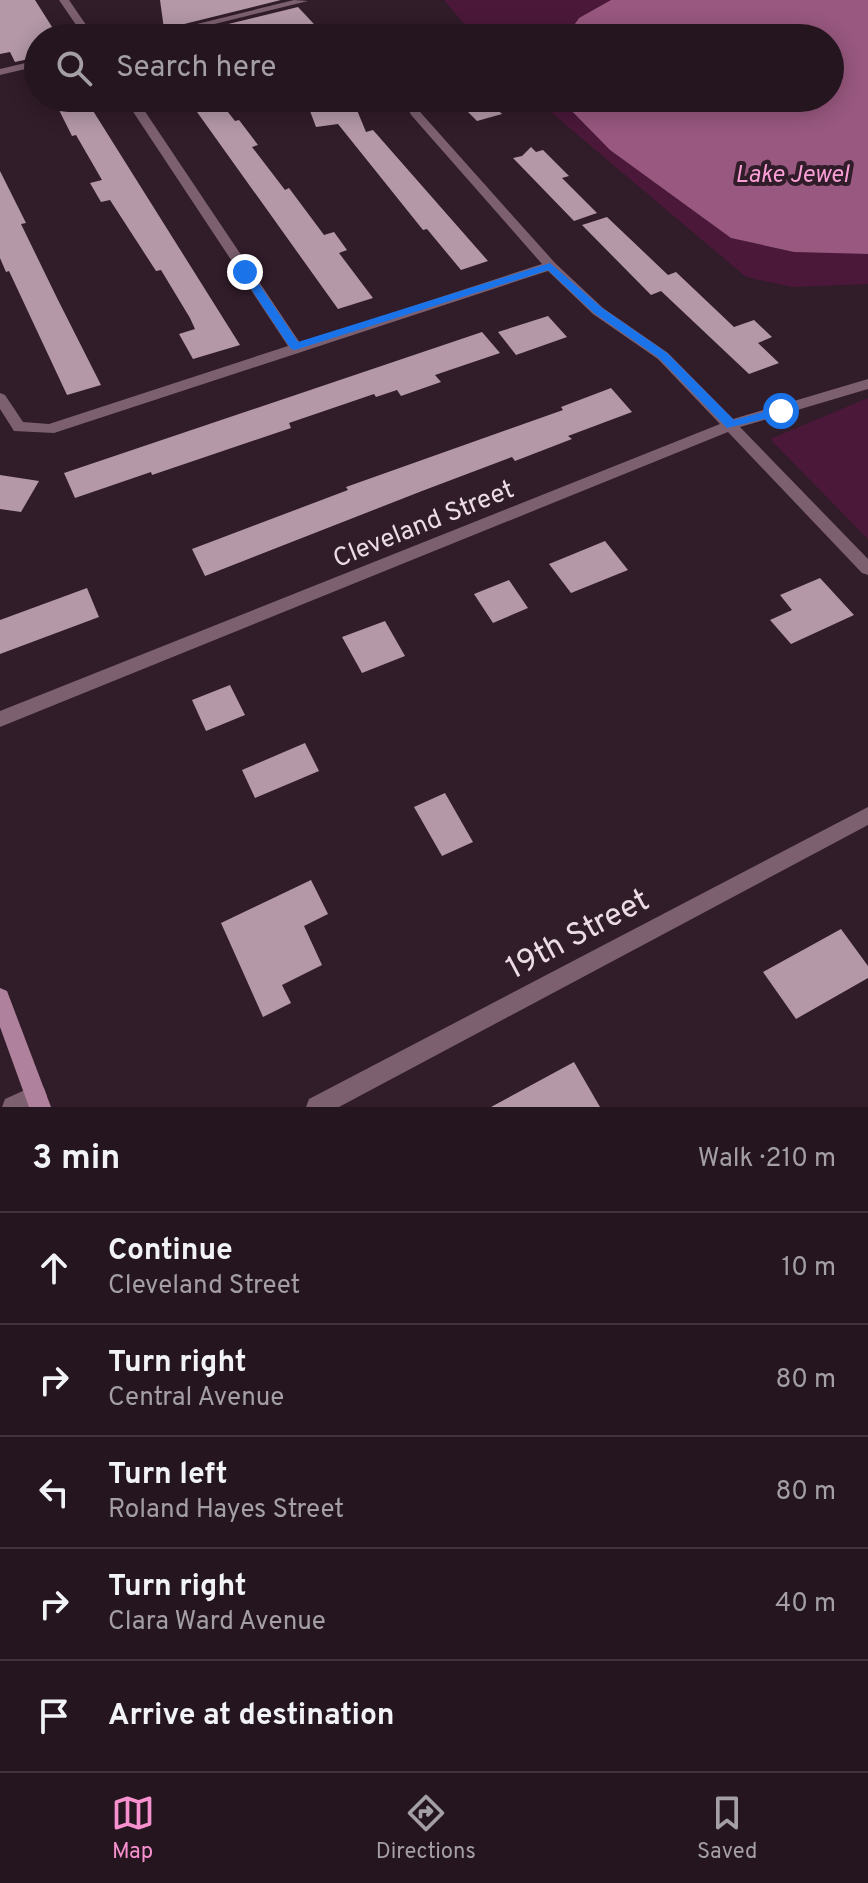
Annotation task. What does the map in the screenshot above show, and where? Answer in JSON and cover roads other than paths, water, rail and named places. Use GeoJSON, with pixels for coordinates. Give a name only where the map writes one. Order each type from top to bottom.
{"type":"FeatureCollection","features":[{"type":"Feature","properties":{"kind":"main road"},"geometry":{"type":"LineString","coordinates":[[0,998],[38,1101]]}},
{"type":"Feature","properties":{"kind":"street"},"geometry":{"type":"LineString","coordinates":[[64,0],[80,24]]}},
{"type":"Feature","properties":{"kind":"street"},"geometry":{"type":"LineString","coordinates":[[205,24],[303,1]]}},
{"type":"Feature","properties":{"kind":"street"},"geometry":{"type":"LineString","coordinates":[[0,72],[24,66]]}},
{"type":"Feature","properties":{"kind":"street"},"geometry":{"type":"LineString","coordinates":[[139,112],[295,346]]}},
{"type":"Feature","properties":{"kind":"street"},"geometry":{"type":"LineString","coordinates":[[415,112],[550,266],[598,311],[663,356],[868,569]]}},
{"type":"Feature","properties":{"kind":"street"},"geometry":{"type":"LineString","coordinates":[[0,398],[19,427],[49,429],[295,346],[550,266]]}},
{"type":"Feature","properties":{"kind":"street","name":"Cleveland Street"},"geometry":{"type":"LineString","coordinates":[[0,719],[731,425],[823,400],[868,384]]}},
{"type":"Feature","properties":{"kind":"street","name":"19th Street"},"geometry":{"type":"LineString","coordinates":[[317,1107],[868,815]]}},
{"type":"Feature","properties":{"kind":"street"},"geometry":{"type":"LineString","coordinates":[[13,1107],[38,1101]]}},
{"type":"Feature","properties":{"kind":"water","name":"Lake Jewel"},"geometry":{"type":"Polygon","coordinates":[[[611,0],[868,0],[868,254],[794,252],[731,238],[610,150],[573,112],[844,112],[844,24],[575,24],[579,18],[611,0]]]}}]}
